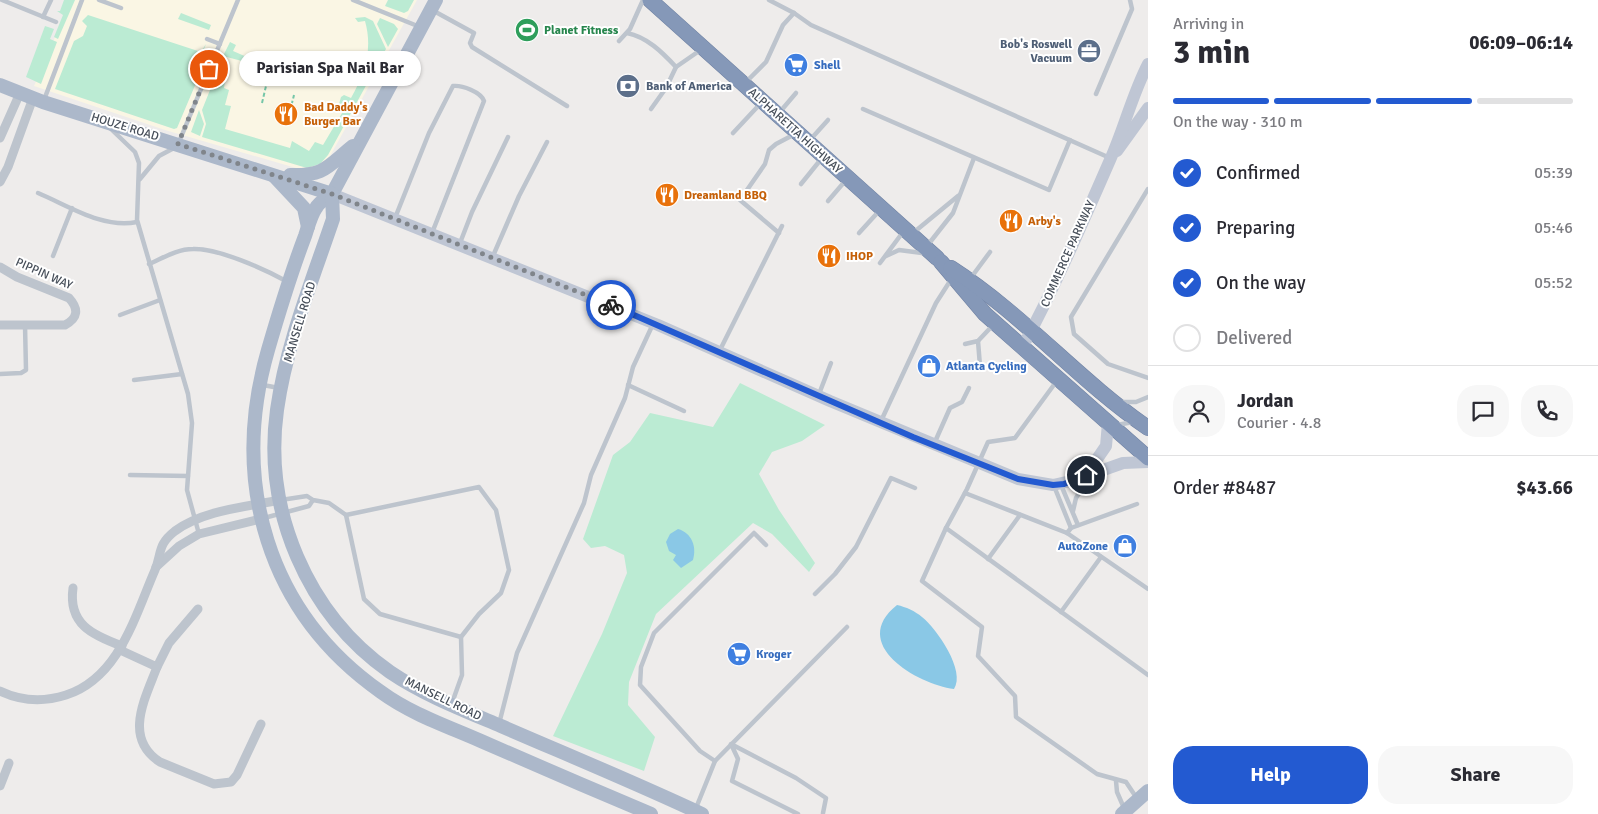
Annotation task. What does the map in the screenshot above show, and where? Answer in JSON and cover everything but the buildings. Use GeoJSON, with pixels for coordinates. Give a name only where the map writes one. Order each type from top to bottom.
{"type":"FeatureCollection","features":[{"type":"Feature","properties":{"kind":"highway","name":"ALPHARETTA HIGHWAY"},"geometry":{"type":"LineString","coordinates":[[650,0],[822,157],[939,260],[997,299],[1114,402],[1143,422]]}},
{"type":"Feature","properties":{"kind":"highway","name":"ALPHARETTA HIGHWAY"},"geometry":{"type":"LineString","coordinates":[[939,260],[973,301],[995,323],[1148,458]]}},
{"type":"Feature","properties":{"kind":"main road","name":"MANSELL ROAD"},"geometry":{"type":"LineString","coordinates":[[434,5],[332,194],[316,207],[289,282],[259,384],[252,435],[254,481],[261,519],[270,547],[290,592],[311,625],[337,655],[382,693],[418,713],[651,814]]}},
{"type":"Feature","properties":{"kind":"main road","name":"HOUZE ROAD"},"geometry":{"type":"LineString","coordinates":[[0,84],[100,120],[332,194]]}},
{"type":"Feature","properties":{"kind":"main road"},"geometry":{"type":"LineString","coordinates":[[271,174],[310,175],[321,173],[359,141]]}},
{"type":"Feature","properties":{"kind":"main road"},"geometry":{"type":"LineString","coordinates":[[271,174],[304,208],[308,228]]}},
{"type":"Feature","properties":{"kind":"main road","name":"MANSELL ROAD"},"geometry":{"type":"LineString","coordinates":[[332,194],[333,219],[299,322],[280,388],[274,448],[281,506],[293,547],[309,583],[331,614],[353,640],[390,672],[426,693],[697,813]]}},
{"type":"Feature","properties":{"kind":"main road"},"geometry":{"type":"LineString","coordinates":[[337,655],[353,640]]}},
{"type":"Feature","properties":{"kind":"main road"},"geometry":{"type":"LineString","coordinates":[[1128,813],[1143,795]]}},
{"type":"Feature","properties":{"kind":"street","name":"COMMERCE PARKWAY"},"geometry":{"type":"LineString","coordinates":[[1022,348],[1055,285],[1111,159],[1144,83],[1148,64]]}},
{"type":"Feature","properties":{"kind":"street"},"geometry":{"type":"LineString","coordinates":[[0,138],[32,97]]}},
{"type":"Feature","properties":{"kind":"street"},"geometry":{"type":"LineString","coordinates":[[0,182],[8,168],[32,97]]}},
{"type":"Feature","properties":{"kind":"street","name":"COMMERCE PARKWAY"},"geometry":{"type":"LineString","coordinates":[[1111,159],[1148,108]]}},
{"type":"Feature","properties":{"kind":"street","name":"HOUZE ROAD"},"geometry":{"type":"LineString","coordinates":[[332,194],[493,256],[653,323],[881,423],[978,464],[1025,481],[1057,485],[1123,462],[1148,462]]}},
{"type":"Feature","properties":{"kind":"street","name":"PIPPIN WAY"},"geometry":{"type":"LineString","coordinates":[[0,267],[17,278],[70,298],[76,305],[77,314],[73,321],[65,325],[0,325]]}},
{"type":"Feature","properties":{"kind":"street"},"geometry":{"type":"LineString","coordinates":[[1090,474],[1106,446],[1108,424]]}},
{"type":"Feature","properties":{"kind":"street"},"geometry":{"type":"LineString","coordinates":[[0,691],[16,697],[42,700],[74,693],[98,678],[121,648],[156,567],[160,548],[175,532],[194,520],[210,515],[258,504],[281,506]]}},
{"type":"Feature","properties":{"kind":"street"},"geometry":{"type":"LineString","coordinates":[[156,567],[180,546],[200,534],[261,519]]}},
{"type":"Feature","properties":{"kind":"street"},"geometry":{"type":"LineString","coordinates":[[73,588],[73,607],[83,626],[97,637],[157,667]]}},
{"type":"Feature","properties":{"kind":"street"},"geometry":{"type":"LineString","coordinates":[[198,609],[168,643],[157,667],[138,721],[139,735],[144,745],[152,757],[160,762],[214,784],[232,782],[237,776],[261,724]]}},
{"type":"Feature","properties":{"kind":"street"},"geometry":{"type":"LineString","coordinates":[[0,786],[9,763]]}},
{"type":"Feature","properties":{"kind":"lane"},"geometry":{"type":"LineString","coordinates":[[2,0],[56,22]]}},
{"type":"Feature","properties":{"kind":"lane"},"geometry":{"type":"LineString","coordinates":[[43,17],[50,0]]}},
{"type":"Feature","properties":{"kind":"lane"},"geometry":{"type":"LineString","coordinates":[[32,97],[82,0]]}},
{"type":"Feature","properties":{"kind":"lane"},"geometry":{"type":"LineString","coordinates":[[99,0],[121,8]]}},
{"type":"Feature","properties":{"kind":"lane"},"geometry":{"type":"LineString","coordinates":[[140,180],[159,156],[178,144],[238,0]]}},
{"type":"Feature","properties":{"kind":"lane"},"geometry":{"type":"LineString","coordinates":[[353,0],[421,28]]}},
{"type":"Feature","properties":{"kind":"lane"},"geometry":{"type":"LineString","coordinates":[[619,41],[633,25],[643,0]]}},
{"type":"Feature","properties":{"kind":"lane"},"geometry":{"type":"LineString","coordinates":[[769,0],[794,12],[811,25],[1111,159]]}},
{"type":"Feature","properties":{"kind":"lane"},"geometry":{"type":"LineString","coordinates":[[1096,94],[1132,9],[1130,0]]}},
{"type":"Feature","properties":{"kind":"lane"},"geometry":{"type":"LineString","coordinates":[[434,5],[474,33],[470,43],[472,48],[567,106]]}},
{"type":"Feature","properties":{"kind":"lane"},"geometry":{"type":"LineString","coordinates":[[743,84],[766,62],[783,25],[794,12]]}},
{"type":"Feature","properties":{"kind":"lane"},"geometry":{"type":"LineString","coordinates":[[627,33],[645,40],[676,67]]}},
{"type":"Feature","properties":{"kind":"lane"},"geometry":{"type":"LineString","coordinates":[[207,39],[220,44]]}},
{"type":"Feature","properties":{"kind":"lane"},"geometry":{"type":"LineString","coordinates":[[651,109],[666,88],[676,67],[703,48]]}},
{"type":"Feature","properties":{"kind":"lane"},"geometry":{"type":"LineString","coordinates":[[395,218],[429,133],[453,86],[478,93],[484,101],[432,233]]}},
{"type":"Feature","properties":{"kind":"lane"},"geometry":{"type":"LineString","coordinates":[[777,116],[796,94]]}},
{"type":"Feature","properties":{"kind":"lane"},"geometry":{"type":"LineString","coordinates":[[733,133],[762,102]]}},
{"type":"Feature","properties":{"kind":"lane"},"geometry":{"type":"LineString","coordinates":[[863,108],[1050,190],[1070,140]]}},
{"type":"Feature","properties":{"kind":"lane"},"geometry":{"type":"LineString","coordinates":[[100,120],[135,152],[139,162],[138,222],[182,374],[192,423],[187,490],[194,520],[200,534]]}},
{"type":"Feature","properties":{"kind":"lane"},"geometry":{"type":"LineString","coordinates":[[779,233],[740,200],[765,164],[769,150],[776,144],[802,138],[828,120]]}},
{"type":"Feature","properties":{"kind":"lane"},"geometry":{"type":"LineString","coordinates":[[460,243],[472,212],[508,138]]}},
{"type":"Feature","properties":{"kind":"lane"},"geometry":{"type":"LineString","coordinates":[[493,256],[519,196],[547,142]]}},
{"type":"Feature","properties":{"kind":"lane"},"geometry":{"type":"LineString","coordinates":[[801,184],[822,157]]}},
{"type":"Feature","properties":{"kind":"lane"},"geometry":{"type":"LineString","coordinates":[[925,248],[954,213],[958,196],[974,158]]}},
{"type":"Feature","properties":{"kind":"lane"},"geometry":{"type":"LineString","coordinates":[[828,201],[847,179]]}},
{"type":"Feature","properties":{"kind":"lane"},"geometry":{"type":"LineString","coordinates":[[1148,189],[1071,317],[1074,334],[1108,364],[1148,378]]}},
{"type":"Feature","properties":{"kind":"lane"},"geometry":{"type":"LineString","coordinates":[[38,193],[116,225],[138,222]]}},
{"type":"Feature","properties":{"kind":"lane"},"geometry":{"type":"LineString","coordinates":[[880,263],[908,232],[958,196]]}},
{"type":"Feature","properties":{"kind":"lane"},"geometry":{"type":"LineString","coordinates":[[53,256],[72,208]]}},
{"type":"Feature","properties":{"kind":"lane"},"geometry":{"type":"LineString","coordinates":[[859,233],[881,209]]}},
{"type":"Feature","properties":{"kind":"lane"},"geometry":{"type":"LineString","coordinates":[[720,352],[782,226]]}},
{"type":"Feature","properties":{"kind":"lane"},"geometry":{"type":"LineString","coordinates":[[149,264],[173,253],[194,249],[260,267],[289,282]]}},
{"type":"Feature","properties":{"kind":"lane"},"geometry":{"type":"LineString","coordinates":[[886,256],[894,251],[904,249],[939,260]]}},
{"type":"Feature","properties":{"kind":"lane"},"geometry":{"type":"LineString","coordinates":[[970,280],[990,252]]}},
{"type":"Feature","properties":{"kind":"lane"},"geometry":{"type":"LineString","coordinates":[[881,423],[936,303],[953,277]]}},
{"type":"Feature","properties":{"kind":"lane"},"geometry":{"type":"LineString","coordinates":[[120,315],[160,300]]}},
{"type":"Feature","properties":{"kind":"lane"},"geometry":{"type":"LineString","coordinates":[[498,725],[517,653],[584,503],[591,475],[625,398],[633,367],[653,323]]}},
{"type":"Feature","properties":{"kind":"lane"},"geometry":{"type":"LineString","coordinates":[[965,344],[978,341],[995,323]]}},
{"type":"Feature","properties":{"kind":"lane"},"geometry":{"type":"LineString","coordinates":[[0,374],[21,373],[26,370],[25,325]]}},
{"type":"Feature","properties":{"kind":"lane"},"geometry":{"type":"LineString","coordinates":[[978,341],[980,366]]}},
{"type":"Feature","properties":{"kind":"lane"},"geometry":{"type":"LineString","coordinates":[[818,396],[831,364]]}},
{"type":"Feature","properties":{"kind":"lane"},"geometry":{"type":"LineString","coordinates":[[134,380],[182,374]]}},
{"type":"Feature","properties":{"kind":"lane"},"geometry":{"type":"LineString","coordinates":[[1058,379],[1015,438],[988,442],[922,581],[982,627],[978,656],[1015,696],[1016,717],[1097,774],[1116,781],[1126,782],[1143,795]]}},
{"type":"Feature","properties":{"kind":"lane"},"geometry":{"type":"LineString","coordinates":[[259,384],[280,388]]}},
{"type":"Feature","properties":{"kind":"lane"},"geometry":{"type":"LineString","coordinates":[[628,385],[684,410]]}},
{"type":"Feature","properties":{"kind":"lane"},"geometry":{"type":"LineString","coordinates":[[934,445],[950,408],[962,402],[969,388]]}},
{"type":"Feature","properties":{"kind":"lane"},"geometry":{"type":"LineString","coordinates":[[1114,402],[1136,402],[1148,397]]}},
{"type":"Feature","properties":{"kind":"lane"},"geometry":{"type":"LineString","coordinates":[[1108,424],[1121,426],[1143,422]]}},
{"type":"Feature","properties":{"kind":"lane"},"geometry":{"type":"LineString","coordinates":[[1072,511],[1090,474]]}},
{"type":"Feature","properties":{"kind":"lane"},"geometry":{"type":"LineString","coordinates":[[130,475],[188,476]]}},
{"type":"Feature","properties":{"kind":"lane"},"geometry":{"type":"LineString","coordinates":[[814,594],[835,574],[856,547],[890,478],[915,488]]}},
{"type":"Feature","properties":{"kind":"lane"},"geometry":{"type":"LineString","coordinates":[[1057,485],[1078,525]]}},
{"type":"Feature","properties":{"kind":"lane"},"geometry":{"type":"LineString","coordinates":[[1057,485],[1070,528]]}},
{"type":"Feature","properties":{"kind":"lane"},"geometry":{"type":"LineString","coordinates":[[346,516],[479,487],[496,510],[509,570],[501,593],[478,614],[461,637],[462,675],[451,704]]}},
{"type":"Feature","properties":{"kind":"lane"},"geometry":{"type":"LineString","coordinates":[[965,493],[1067,533],[1148,589]]}},
{"type":"Feature","properties":{"kind":"lane"},"geometry":{"type":"LineString","coordinates":[[261,519],[281,506],[307,496],[313,500],[329,503],[346,516],[364,599],[380,614],[461,637]]}},
{"type":"Feature","properties":{"kind":"lane"},"geometry":{"type":"LineString","coordinates":[[281,506],[309,506],[313,500]]}},
{"type":"Feature","properties":{"kind":"lane"},"geometry":{"type":"LineString","coordinates":[[1067,533],[1070,528],[1137,504]]}},
{"type":"Feature","properties":{"kind":"lane"},"geometry":{"type":"LineString","coordinates":[[988,559],[1020,515]]}},
{"type":"Feature","properties":{"kind":"lane"},"geometry":{"type":"LineString","coordinates":[[946,528],[1148,675]]}},
{"type":"Feature","properties":{"kind":"lane"},"geometry":{"type":"LineString","coordinates":[[715,761],[700,751],[640,685],[641,667],[654,633],[754,533],[766,545]]}},
{"type":"Feature","properties":{"kind":"lane"},"geometry":{"type":"LineString","coordinates":[[1061,612],[1101,557]]}},
{"type":"Feature","properties":{"kind":"lane"},"geometry":{"type":"LineString","coordinates":[[697,813],[715,761],[847,627]]}},
{"type":"Feature","properties":{"kind":"lane"},"geometry":{"type":"LineString","coordinates":[[732,744],[796,778],[826,798],[823,814]]}},
{"type":"Feature","properties":{"kind":"lane"},"geometry":{"type":"LineString","coordinates":[[732,744],[738,759],[732,781],[798,814]]}},
{"type":"Feature","properties":{"kind":"lane"},"geometry":{"type":"LineString","coordinates":[[1116,781],[1117,792],[1128,813]]}},
{"type":"Feature","properties":{"kind":"path"},"geometry":{"type":"LineString","coordinates":[[334,64],[348,71]]}},
{"type":"Feature","properties":{"kind":"path"},"geometry":{"type":"LineString","coordinates":[[262,103],[266,86]]}},
{"type":"Feature","properties":{"kind":"path"},"geometry":{"type":"LineString","coordinates":[[290,111],[294,95]]}},
{"type":"Feature","properties":{"kind":"shaded area"},"geometry":{"type":"Polygon","coordinates":[[[71,0],[417,0],[327,161],[303,170],[165,130],[34,86],[71,0]]]}},
{"type":"Feature","properties":{"kind":"green space"},"geometry":{"type":"Polygon","coordinates":[[[64,0],[75,0],[58,39],[54,37],[63,15],[57,11],[60,11],[64,0]]]}},
{"type":"Feature","properties":{"kind":"green space"},"geometry":{"type":"Polygon","coordinates":[[[388,0],[414,0],[408,11],[404,13],[385,6],[388,0]]]}},
{"type":"Feature","properties":{"kind":"green space"},"geometry":{"type":"Polygon","coordinates":[[[181,13],[211,25],[209,30],[178,19],[181,13]]]}},
{"type":"Feature","properties":{"kind":"green space"},"geometry":{"type":"Polygon","coordinates":[[[88,15],[201,52],[206,44],[203,52],[208,55],[201,58],[197,68],[199,76],[177,128],[174,129],[55,89],[74,41],[83,36],[87,26],[82,21],[88,15]]]}},
{"type":"Feature","properties":{"kind":"green space"},"geometry":{"type":"Polygon","coordinates":[[[365,17],[373,21],[386,49],[328,155],[320,164],[307,168],[202,137],[206,124],[202,110],[212,85],[219,78],[225,81],[224,88],[229,90],[225,105],[231,106],[225,129],[290,148],[292,141],[309,151],[315,142],[323,145],[345,108],[339,104],[341,97],[344,95],[351,98],[364,70],[368,51],[367,31],[365,21],[358,22],[355,18],[365,17]]]}},
{"type":"Feature","properties":{"kind":"green space"},"geometry":{"type":"Polygon","coordinates":[[[380,18],[394,24],[398,29],[388,47],[377,24],[380,18]]]}},
{"type":"Feature","properties":{"kind":"green space"},"geometry":{"type":"Polygon","coordinates":[[[45,26],[54,29],[50,39],[57,42],[41,84],[26,77],[45,26]]]}},
{"type":"Feature","properties":{"kind":"green space"},"geometry":{"type":"Polygon","coordinates":[[[230,42],[236,45],[233,51],[263,64],[273,58],[269,64],[284,72],[223,56],[230,42]]]}},
{"type":"Feature","properties":{"kind":"green space"},"geometry":{"type":"Polygon","coordinates":[[[293,64],[322,79],[321,82],[286,74],[293,64]]]}},
{"type":"Feature","properties":{"kind":"green space"},"geometry":{"type":"Polygon","coordinates":[[[199,110],[204,124],[200,136],[191,132],[199,110]]]}},
{"type":"Feature","properties":{"kind":"green space"},"geometry":{"type":"Polygon","coordinates":[[[740,383],[825,425],[802,441],[772,452],[759,474],[779,510],[815,563],[809,572],[772,534],[753,523],[656,614],[629,682],[628,705],[655,737],[644,771],[553,736],[602,634],[627,573],[624,555],[605,546],[591,548],[583,539],[613,455],[630,442],[650,413],[713,427],[740,383]]]}},
{"type":"Feature","properties":{"kind":"water"},"geometry":{"type":"Polygon","coordinates":[[[678,529],[690,537],[694,546],[693,560],[681,568],[673,560],[676,555],[669,551],[666,542],[670,534],[678,529]]]}},
{"type":"Feature","properties":{"kind":"water"},"geometry":{"type":"Polygon","coordinates":[[[897,605],[919,615],[942,640],[953,661],[956,672],[957,681],[954,689],[939,686],[907,671],[893,660],[884,647],[880,634],[884,620],[897,605]]]}},
{"type":"Feature","properties":{"kind":"way so far"},"geometry":{"type":"LineString","coordinates":[[209,69],[178,144],[332,194],[493,256],[611,305]]}},
{"type":"Feature","properties":{"kind":"place","name":"Planet Fitness"},"geometry":{"type":"Point","coordinates":[527,30]}},
{"type":"Feature","properties":{"kind":"place","name":"Bob's Roswell Vacuum"},"geometry":{"type":"Point","coordinates":[1089,51]}},
{"type":"Feature","properties":{"kind":"place","name":"Shell"},"geometry":{"type":"Point","coordinates":[796,65]}},
{"type":"Feature","properties":{"kind":"place","name":"Parisian Spa Nail Bar"},"geometry":{"type":"Point","coordinates":[209,69]}},
{"type":"Feature","properties":{"kind":"place","name":"Bank of America"},"geometry":{"type":"Point","coordinates":[628,86]}},
{"type":"Feature","properties":{"kind":"place","name":"Bad Daddy's Burger Bar"},"geometry":{"type":"Point","coordinates":[286,114]}},
{"type":"Feature","properties":{"kind":"place","name":"Dreamland BBQ"},"geometry":{"type":"Point","coordinates":[667,195]}},
{"type":"Feature","properties":{"kind":"place","name":"Arby's"},"geometry":{"type":"Point","coordinates":[1011,221]}},
{"type":"Feature","properties":{"kind":"place","name":"IHOP"},"geometry":{"type":"Point","coordinates":[829,256]}},
{"type":"Feature","properties":{"kind":"place","name":"Atlanta Cycling"},"geometry":{"type":"Point","coordinates":[929,366]}},
{"type":"Feature","properties":{"kind":"place","name":"AutoZone"},"geometry":{"type":"Point","coordinates":[1125,546]}},
{"type":"Feature","properties":{"kind":"place","name":"Kroger"},"geometry":{"type":"Point","coordinates":[739,654]}},
{"type":"Feature","properties":{"kind":"route"},"geometry":{"type":"LineString","coordinates":[[611,305],[913,437],[1018,479],[1041,485],[1053,485],[1064,484],[1086,475]]}}]}
